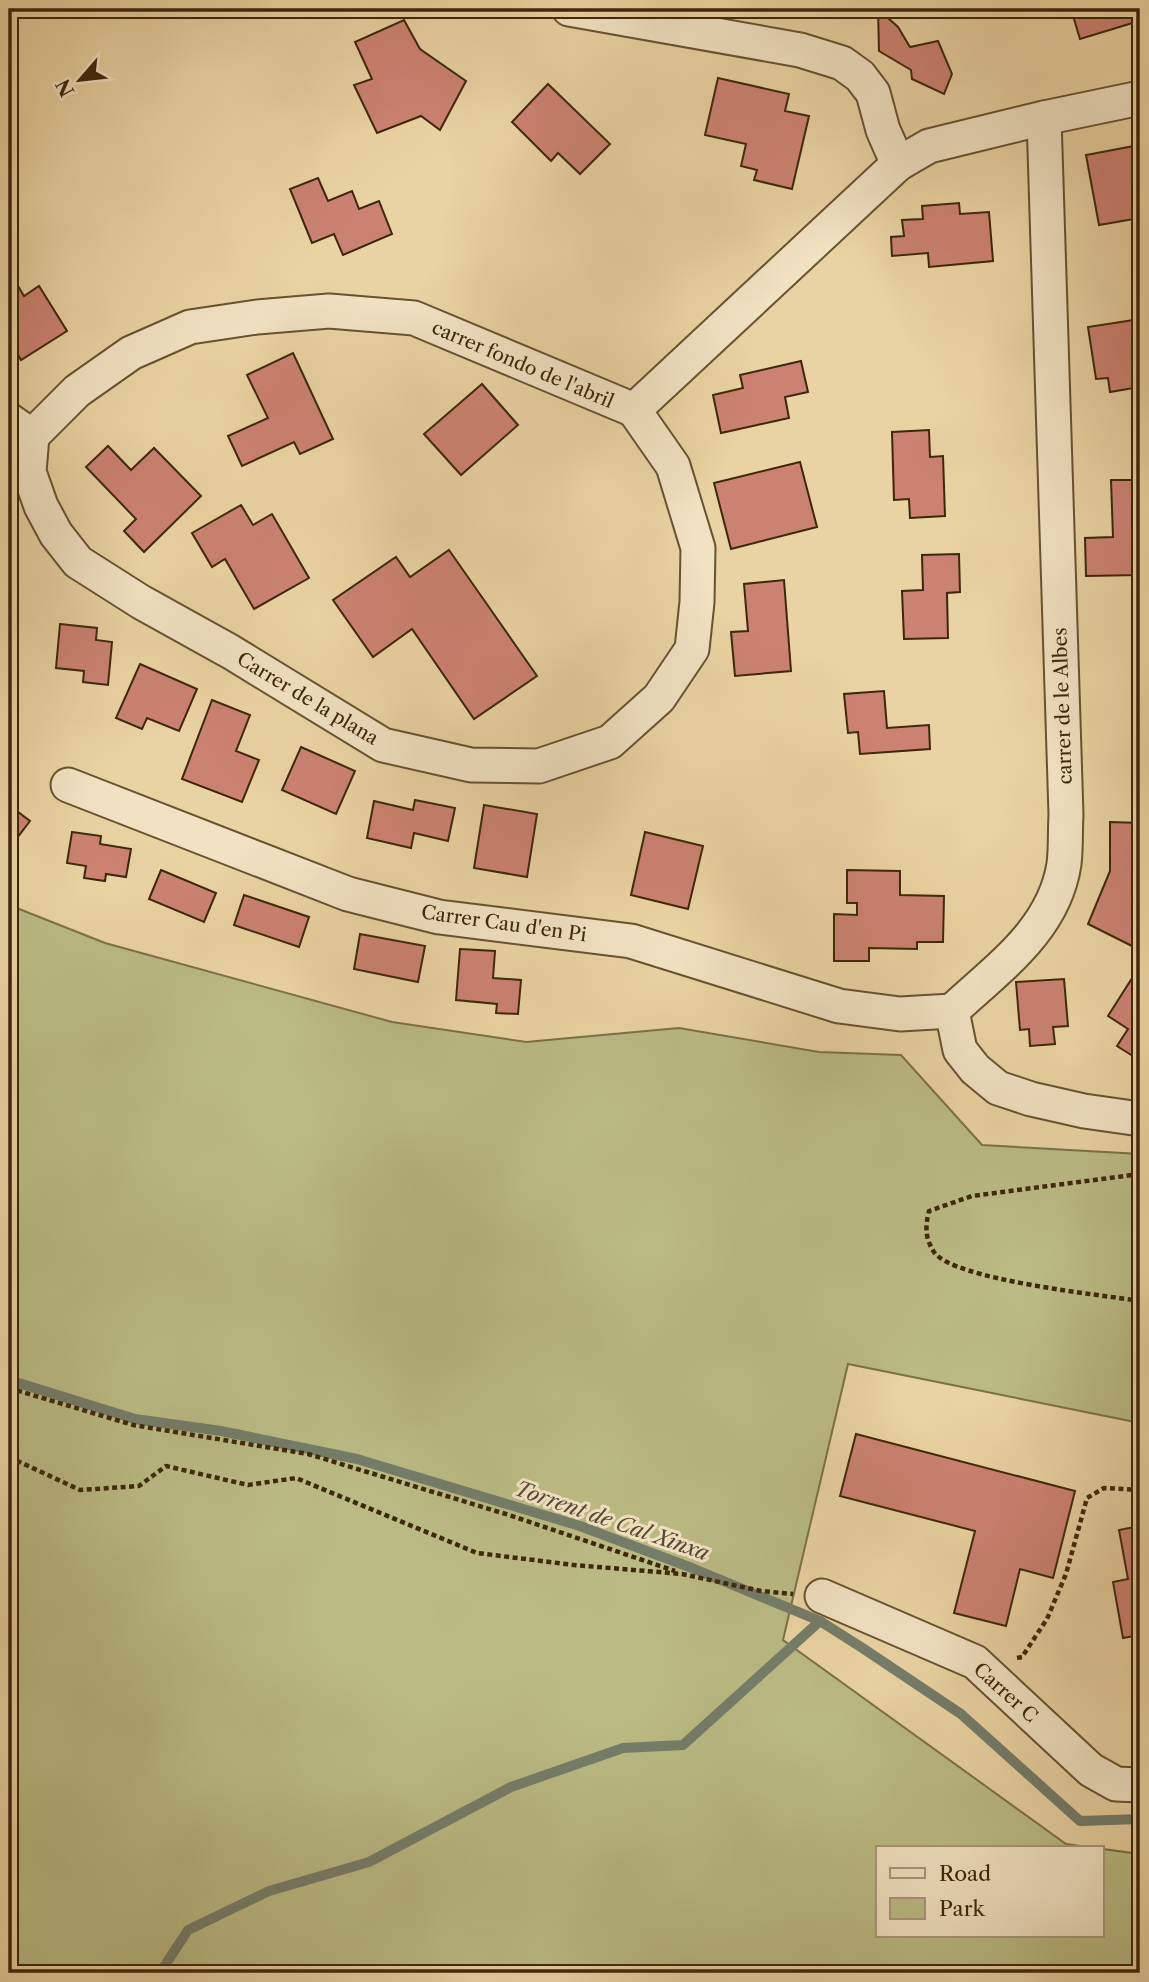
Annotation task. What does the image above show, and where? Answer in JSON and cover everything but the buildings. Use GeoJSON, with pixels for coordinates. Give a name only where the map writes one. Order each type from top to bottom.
{"type":"FeatureCollection","features":[{"type":"Feature","properties":{"kind":"street"},"geometry":{"type":"LineString","coordinates":[[569,9],[800,50],[842,63],[860,76],[873,93],[883,130],[898,164]]}},
{"type":"Feature","properties":{"kind":"street","name":"carrer fondo de l'abril"},"geometry":{"type":"LineString","coordinates":[[20,428],[131,353],[190,327],[257,317],[329,311],[414,318],[634,410],[898,164],[929,146],[1140,98]]}},
{"type":"Feature","properties":{"kind":"street","name":"carrer de le Albes"},"geometry":{"type":"LineString","coordinates":[[952,1011],[1031,938],[1054,901],[1064,864],[1066,816],[1044,118]]}},
{"type":"Feature","properties":{"kind":"street","name":"Carrer de la plana"},"geometry":{"type":"LineString","coordinates":[[20,428],[29,472],[41,506],[56,534],[78,562],[383,745],[471,765],[539,766],[610,742],[659,698],[692,649],[697,602],[698,548],[673,466],[634,410]]}},
{"type":"Feature","properties":{"kind":"street","name":"Carrer Cau d'en Pi"},"geometry":{"type":"LineString","coordinates":[[68,785],[348,894],[439,917],[631,941],[839,1006],[900,1014],[952,1011]]}},
{"type":"Feature","properties":{"kind":"street"},"geometry":{"type":"LineString","coordinates":[[952,1011],[960,1050],[975,1069],[998,1088],[1031,1099],[1084,1111],[1140,1119]]}},
{"type":"Feature","properties":{"kind":"street","name":"Carrer C"},"geometry":{"type":"LineString","coordinates":[[822,1596],[975,1662],[1091,1770],[1116,1784],[1140,1785]]}},
{"type":"Feature","properties":{"kind":"path"},"geometry":{"type":"LineString","coordinates":[[1140,1174],[972,1196],[929,1211],[924,1230],[935,1254],[960,1268],[1014,1282],[1140,1301]]}},
{"type":"Feature","properties":{"kind":"path"},"geometry":{"type":"LineString","coordinates":[[9,1388],[133,1425],[308,1454],[509,1515],[682,1574],[761,1591],[822,1596]]}},
{"type":"Feature","properties":{"kind":"path"},"geometry":{"type":"LineString","coordinates":[[9,1457],[80,1490],[139,1486],[166,1465],[248,1485],[296,1478],[477,1553],[682,1574]]}},
{"type":"Feature","properties":{"kind":"path"},"geometry":{"type":"LineString","coordinates":[[975,1662],[1022,1657],[1047,1619],[1066,1574],[1087,1498],[1104,1488],[1140,1490]]}},
{"type":"Feature","properties":{"kind":"green space"},"geometry":{"type":"Polygon","coordinates":[[[9,905],[105,943],[392,1022],[526,1042],[679,1028],[819,1052],[901,1055],[982,1145],[1140,1154],[1140,1423],[848,1364],[783,1640],[1066,1844],[1081,1846],[876,1846],[876,1937],[1104,1937],[1104,1849],[1140,1854],[1140,1973],[9,1973],[9,905]]]}},
{"type":"Feature","properties":{"kind":"waterway","name":"Torrent de Cal Xinxa"},"geometry":{"type":"LineString","coordinates":[[9,1380],[135,1419],[221,1431],[357,1459],[580,1526],[692,1568],[820,1621],[864,1649],[961,1714],[1080,1821],[1140,1819]]}},
{"type":"Feature","properties":{"kind":"waterway"},"geometry":{"type":"LineString","coordinates":[[160,1973],[188,1930],[269,1891],[369,1862],[511,1787],[623,1748],[683,1745],[820,1621]]}}]}
